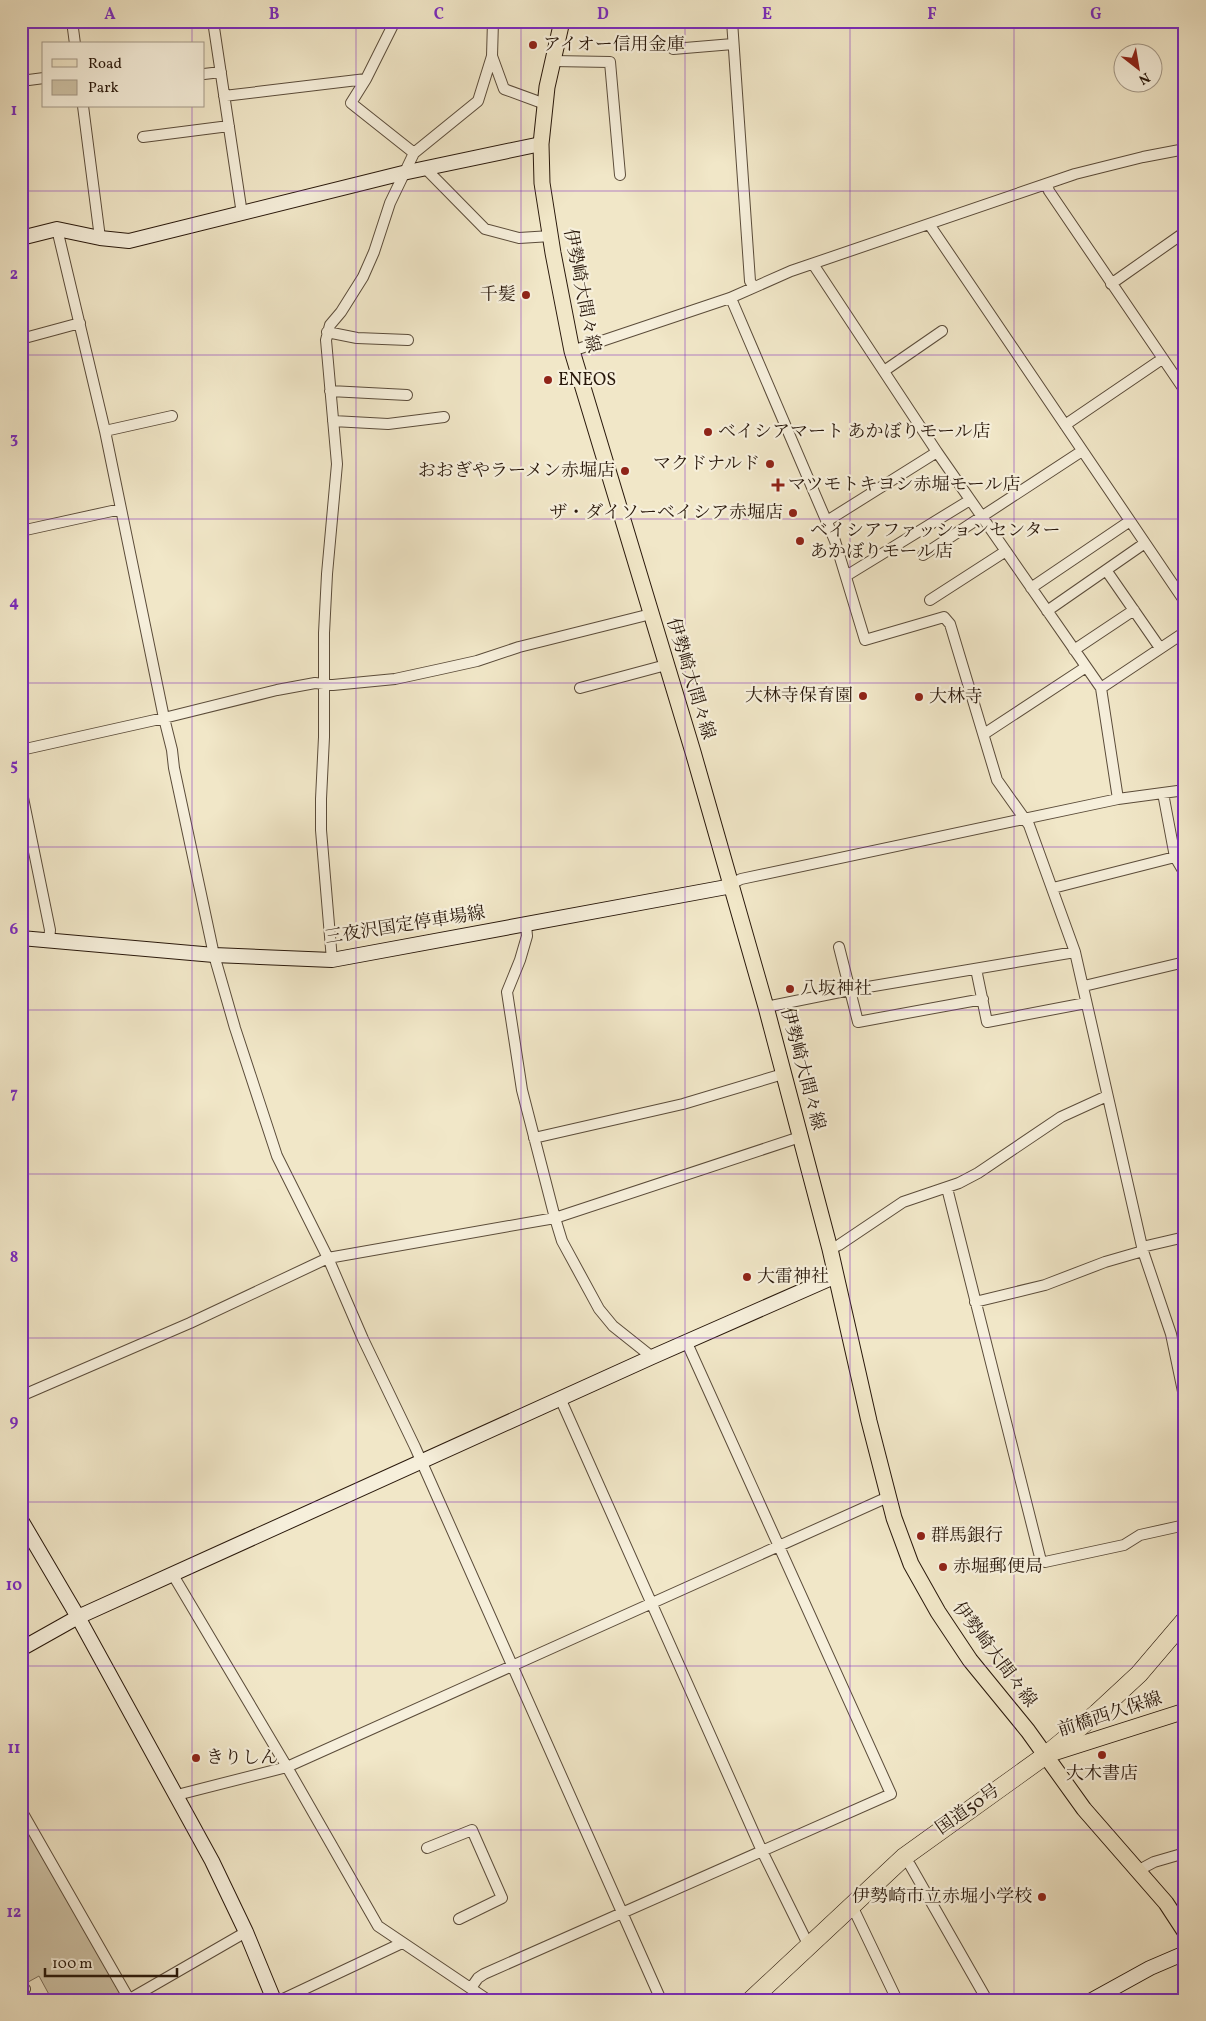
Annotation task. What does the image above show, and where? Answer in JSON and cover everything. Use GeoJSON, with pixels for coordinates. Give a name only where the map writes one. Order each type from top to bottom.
{"type":"FeatureCollection","features":[{"type":"Feature","properties":{"kind":"highway","name":"国道50号"},"geometry":{"type":"LineString","coordinates":[[751,2000],[924,1841],[1046,1755],[1116,1696],[1160,1651],[1185,1620]]}},
{"type":"Feature","properties":{"kind":"main road","name":"伊勢崎大間々線"},"geometry":{"type":"LineString","coordinates":[[562,21],[545,104],[541,144],[542,183],[572,351],[732,886],[766,1007],[830,1249],[888,1497],[911,1564],[938,1612],[970,1660],[1046,1755],[1084,1809],[1166,1903],[1185,1932]]}},
{"type":"Feature","properties":{"kind":"main road","name":"前橋西久保線"},"geometry":{"type":"LineString","coordinates":[[1046,1755],[1185,1711]]}},
{"type":"Feature","properties":{"kind":"street"},"geometry":{"type":"LineString","coordinates":[[72,21],[75,42]]}},
{"type":"Feature","properties":{"kind":"street"},"geometry":{"type":"LineString","coordinates":[[213,21],[242,214]]}},
{"type":"Feature","properties":{"kind":"street"},"geometry":{"type":"LineString","coordinates":[[395,21],[366,79],[351,102],[414,153]]}},
{"type":"Feature","properties":{"kind":"street"},"geometry":{"type":"LineString","coordinates":[[332,960],[321,830],[327,574],[337,464],[327,332],[363,277],[374,252],[390,203],[414,153],[478,101],[492,56],[493,21]]}},
{"type":"Feature","properties":{"kind":"street"},"geometry":{"type":"LineString","coordinates":[[732,21],[750,280],[754,286]]}},
{"type":"Feature","properties":{"kind":"street"},"geometry":{"type":"LineString","coordinates":[[673,49],[733,44]]}},
{"type":"Feature","properties":{"kind":"street"},"geometry":{"type":"LineString","coordinates":[[492,56],[504,89],[545,104]]}},
{"type":"Feature","properties":{"kind":"street"},"geometry":{"type":"LineString","coordinates":[[553,62],[610,62],[620,175]]}},
{"type":"Feature","properties":{"kind":"street"},"geometry":{"type":"LineString","coordinates":[[205,74],[221,72]]}},
{"type":"Feature","properties":{"kind":"street"},"geometry":{"type":"LineString","coordinates":[[21,82],[42,78]]}},
{"type":"Feature","properties":{"kind":"street"},"geometry":{"type":"LineString","coordinates":[[224,96],[366,79]]}},
{"type":"Feature","properties":{"kind":"street"},"geometry":{"type":"LineString","coordinates":[[83,108],[100,238]]}},
{"type":"Feature","properties":{"kind":"street"},"geometry":{"type":"LineString","coordinates":[[143,137],[229,126]]}},
{"type":"Feature","properties":{"kind":"street"},"geometry":{"type":"LineString","coordinates":[[21,238],[57,229],[100,238],[128,241],[403,173],[541,144]]}},
{"type":"Feature","properties":{"kind":"street"},"geometry":{"type":"LineString","coordinates":[[572,351],[730,298],[754,286],[813,264],[1089,170],[1185,149]]}},
{"type":"Feature","properties":{"kind":"street"},"geometry":{"type":"LineString","coordinates":[[425,168],[485,229],[520,238],[551,236]]}},
{"type":"Feature","properties":{"kind":"street"},"geometry":{"type":"LineString","coordinates":[[1047,184],[1049,191],[1162,359],[1181,376],[1185,391]]}},
{"type":"Feature","properties":{"kind":"street"},"geometry":{"type":"LineString","coordinates":[[929,224],[1185,602]]}},
{"type":"Feature","properties":{"kind":"street"},"geometry":{"type":"LineString","coordinates":[[57,229],[105,431],[214,955],[235,1028],[278,1156],[328,1258],[661,2000]]}},
{"type":"Feature","properties":{"kind":"street"},"geometry":{"type":"LineString","coordinates":[[1111,284],[1185,232]]}},
{"type":"Feature","properties":{"kind":"street"},"geometry":{"type":"LineString","coordinates":[[813,264],[937,452],[1102,688],[1118,799]]}},
{"type":"Feature","properties":{"kind":"street"},"geometry":{"type":"LineString","coordinates":[[730,298],[827,521],[865,640],[944,617],[947,618],[950,624],[997,780],[1026,820],[1053,888],[1075,952],[1142,1249],[1171,1334],[1185,1401]]}},
{"type":"Feature","properties":{"kind":"street"},"geometry":{"type":"LineString","coordinates":[[21,339],[80,324]]}},
{"type":"Feature","properties":{"kind":"street"},"geometry":{"type":"LineString","coordinates":[[884,371],[942,331]]}},
{"type":"Feature","properties":{"kind":"street"},"geometry":{"type":"LineString","coordinates":[[327,332],[357,338],[408,340]]}},
{"type":"Feature","properties":{"kind":"street"},"geometry":{"type":"LineString","coordinates":[[1064,425],[1162,359]]}},
{"type":"Feature","properties":{"kind":"street"},"geometry":{"type":"LineString","coordinates":[[330,391],[407,395]]}},
{"type":"Feature","properties":{"kind":"street"},"geometry":{"type":"LineString","coordinates":[[105,431],[172,416]]}},
{"type":"Feature","properties":{"kind":"street"},"geometry":{"type":"LineString","coordinates":[[333,421],[388,424],[444,417]]}},
{"type":"Feature","properties":{"kind":"street"},"geometry":{"type":"LineString","coordinates":[[923,555],[1082,451]]}},
{"type":"Feature","properties":{"kind":"street"},"geometry":{"type":"LineString","coordinates":[[827,521],[937,452]]}},
{"type":"Feature","properties":{"kind":"street"},"geometry":{"type":"LineString","coordinates":[[846,576],[970,500]]}},
{"type":"Feature","properties":{"kind":"street"},"geometry":{"type":"LineString","coordinates":[[21,531],[121,509]]}},
{"type":"Feature","properties":{"kind":"street"},"geometry":{"type":"LineString","coordinates":[[1031,588],[1130,521]]}},
{"type":"Feature","properties":{"kind":"street"},"geometry":{"type":"LineString","coordinates":[[1047,611],[1145,543]]}},
{"type":"Feature","properties":{"kind":"street"},"geometry":{"type":"LineString","coordinates":[[930,600],[1006,552]]}},
{"type":"Feature","properties":{"kind":"street"},"geometry":{"type":"LineString","coordinates":[[1106,570],[1160,648]]}},
{"type":"Feature","properties":{"kind":"street"},"geometry":{"type":"LineString","coordinates":[[1074,650],[1134,610]]}},
{"type":"Feature","properties":{"kind":"street"},"geometry":{"type":"LineString","coordinates":[[21,750],[277,690],[315,683],[333,685],[395,679],[477,661],[510,650],[651,614]]}},
{"type":"Feature","properties":{"kind":"street"},"geometry":{"type":"LineString","coordinates":[[1102,688],[1185,632]]}},
{"type":"Feature","properties":{"kind":"street"},"geometry":{"type":"LineString","coordinates":[[580,688],[666,665]]}},
{"type":"Feature","properties":{"kind":"street"},"geometry":{"type":"LineString","coordinates":[[984,734],[1086,667]]}},
{"type":"Feature","properties":{"kind":"street"},"geometry":{"type":"LineString","coordinates":[[21,788],[50,930],[49,940]]}},
{"type":"Feature","properties":{"kind":"street"},"geometry":{"type":"LineString","coordinates":[[732,886],[741,879],[850,855],[1026,820],[1118,799],[1185,790]]}},
{"type":"Feature","properties":{"kind":"street"},"geometry":{"type":"LineString","coordinates":[[1163,793],[1175,857],[1185,874]]}},
{"type":"Feature","properties":{"kind":"street"},"geometry":{"type":"LineString","coordinates":[[1053,888],[1175,857]]}},
{"type":"Feature","properties":{"kind":"street","name":"三夜沢国定停車場線"},"geometry":{"type":"LineString","coordinates":[[21,938],[214,955],[332,960],[732,886]]}},
{"type":"Feature","properties":{"kind":"street"},"geometry":{"type":"LineString","coordinates":[[526,925],[527,936],[507,992],[522,1090],[555,1218],[562,1241],[599,1309],[613,1326],[652,1357]]}},
{"type":"Feature","properties":{"kind":"street"},"geometry":{"type":"LineString","coordinates":[[839,947],[858,1022],[983,999]]}},
{"type":"Feature","properties":{"kind":"street"},"geometry":{"type":"LineString","coordinates":[[766,1007],[850,990],[1075,952]]}},
{"type":"Feature","properties":{"kind":"street"},"geometry":{"type":"LineString","coordinates":[[1084,986],[1185,962]]}},
{"type":"Feature","properties":{"kind":"street"},"geometry":{"type":"LineString","coordinates":[[976,969],[987,1022],[1086,1003]]}},
{"type":"Feature","properties":{"kind":"street"},"geometry":{"type":"LineString","coordinates":[[534,1138],[683,1104],[783,1074]]}},
{"type":"Feature","properties":{"kind":"street"},"geometry":{"type":"LineString","coordinates":[[830,1249],[839,1245],[903,1202],[947,1188],[978,1173],[1061,1117],[1107,1096]]}},
{"type":"Feature","properties":{"kind":"street"},"geometry":{"type":"LineString","coordinates":[[21,1396],[190,1323],[328,1258],[555,1218],[800,1137]]}},
{"type":"Feature","properties":{"kind":"street"},"geometry":{"type":"LineString","coordinates":[[947,1188],[1042,1561],[1046,1562],[1124,1545],[1140,1535],[1185,1525]]}},
{"type":"Feature","properties":{"kind":"street"},"geometry":{"type":"LineString","coordinates":[[975,1302],[1046,1285],[1142,1249],[1185,1237]]}},
{"type":"Feature","properties":{"kind":"street"},"geometry":{"type":"LineString","coordinates":[[21,1649],[78,1617],[560,1398],[836,1276]]}},
{"type":"Feature","properties":{"kind":"street"},"geometry":{"type":"LineString","coordinates":[[471,1988],[478,1978],[484,1974],[624,1914],[891,1794],[687,1343]]}},
{"type":"Feature","properties":{"kind":"street"},"geometry":{"type":"LineString","coordinates":[[560,1398],[653,1602],[762,1851],[805,1938],[810,1944]]}},
{"type":"Feature","properties":{"kind":"street"},"geometry":{"type":"LineString","coordinates":[[177,1795],[287,1767],[888,1497]]}},
{"type":"Feature","properties":{"kind":"street"},"geometry":{"type":"LineString","coordinates":[[21,1520],[78,1617],[212,1861],[246,1932],[274,2000]]}},
{"type":"Feature","properties":{"kind":"street"},"geometry":{"type":"LineString","coordinates":[[173,1575],[287,1767],[378,1926],[488,2000]]}},
{"type":"Feature","properties":{"kind":"street"},"geometry":{"type":"LineString","coordinates":[[21,1810],[128,1999],[246,1932]]}},
{"type":"Feature","properties":{"kind":"street"},"geometry":{"type":"LineString","coordinates":[[427,1848],[472,1830],[502,1898],[459,1919]]}},
{"type":"Feature","properties":{"kind":"street"},"geometry":{"type":"LineString","coordinates":[[1139,1870],[1154,1862],[1185,1853]]}},
{"type":"Feature","properties":{"kind":"street"},"geometry":{"type":"LineString","coordinates":[[910,1865],[987,2000]]}},
{"type":"Feature","properties":{"kind":"street"},"geometry":{"type":"LineString","coordinates":[[854,1910],[897,2000]]}},
{"type":"Feature","properties":{"kind":"street"},"geometry":{"type":"LineString","coordinates":[[281,2000],[402,1943]]}},
{"type":"Feature","properties":{"kind":"street"},"geometry":{"type":"LineString","coordinates":[[1092,2000],[1150,1968],[1185,1953]]}},
{"type":"Feature","properties":{"kind":"green space"},"geometry":{"type":"Polygon","coordinates":[[[21,1819],[121,1993],[118,2000],[52,2000],[39,1976],[21,1986],[21,1819]]]}},
{"type":"Feature","properties":{"kind":"place","name":"アイオー信用金庫"},"geometry":{"type":"Point","coordinates":[533,45]}},
{"type":"Feature","properties":{"kind":"place","name":"千髪"},"geometry":{"type":"Point","coordinates":[526,295]}},
{"type":"Feature","properties":{"kind":"place","name":"ENEOS"},"geometry":{"type":"Point","coordinates":[548,380]}},
{"type":"Feature","properties":{"kind":"place","name":"ベイシアマート あかぼりモール店"},"geometry":{"type":"Point","coordinates":[708,432]}},
{"type":"Feature","properties":{"kind":"place","name":"マクドナルド"},"geometry":{"type":"Point","coordinates":[770,464]}},
{"type":"Feature","properties":{"kind":"place","name":"おおぎやラーメン赤堀店"},"geometry":{"type":"Point","coordinates":[625,471]}},
{"type":"Feature","properties":{"kind":"place","name":"マツモトキヨシ赤堀モール店"},"geometry":{"type":"Point","coordinates":[778,485]}},
{"type":"Feature","properties":{"kind":"place","name":"ザ・ダイソーベイシア赤堀店"},"geometry":{"type":"Point","coordinates":[793,513]}},
{"type":"Feature","properties":{"kind":"place","name":"ベイシアファッションセンター あかぼりモール店"},"geometry":{"type":"Point","coordinates":[800,541]}},
{"type":"Feature","properties":{"kind":"place","name":"大林寺保育園"},"geometry":{"type":"Point","coordinates":[863,696]}},
{"type":"Feature","properties":{"kind":"place","name":"大林寺"},"geometry":{"type":"Point","coordinates":[919,697]}},
{"type":"Feature","properties":{"kind":"place","name":"八坂神社"},"geometry":{"type":"Point","coordinates":[790,989]}},
{"type":"Feature","properties":{"kind":"place","name":"大雷神社"},"geometry":{"type":"Point","coordinates":[747,1277]}},
{"type":"Feature","properties":{"kind":"place","name":"群馬銀行"},"geometry":{"type":"Point","coordinates":[921,1536]}},
{"type":"Feature","properties":{"kind":"place","name":"赤堀郵便局"},"geometry":{"type":"Point","coordinates":[943,1567]}},
{"type":"Feature","properties":{"kind":"place","name":"大木書店"},"geometry":{"type":"Point","coordinates":[1102,1755]}},
{"type":"Feature","properties":{"kind":"place","name":"きりしん"},"geometry":{"type":"Point","coordinates":[196,1758]}},
{"type":"Feature","properties":{"kind":"place","name":"伊勢崎市立赤堀小学校"},"geometry":{"type":"Point","coordinates":[1042,1897]}}]}
